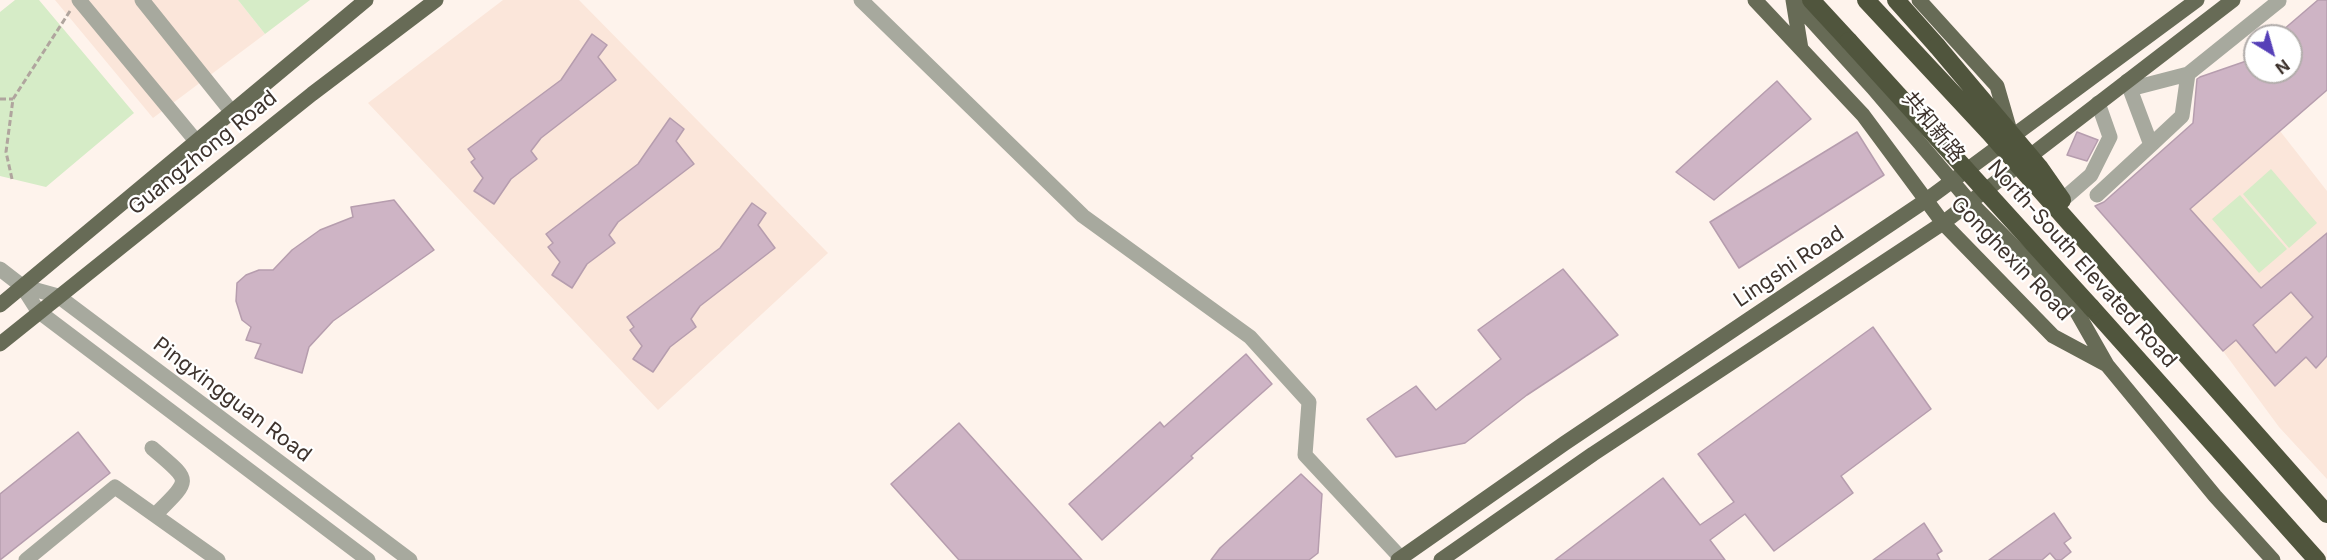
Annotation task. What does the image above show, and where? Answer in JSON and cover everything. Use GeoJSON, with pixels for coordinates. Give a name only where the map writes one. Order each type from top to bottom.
{"type":"FeatureCollection","features":[{"type":"Feature","properties":{"kind":"highway","name":"North-South Elevated Road"},"geometry":{"type":"LineString","coordinates":[[1812,0],[2317,560]]}},
{"type":"Feature","properties":{"kind":"highway","name":"North-South Elevated Road"},"geometry":{"type":"LineString","coordinates":[[1866,0],[1989,132],[2327,513]]}},
{"type":"Feature","properties":{"kind":"highway"},"geometry":{"type":"LineString","coordinates":[[1896,0],[1937,45],[2039,167],[2119,279]]}},
{"type":"Feature","properties":{"kind":"main road","name":"Guangzhong Road"},"geometry":{"type":"LineString","coordinates":[[0,305],[366,0]]}},
{"type":"Feature","properties":{"kind":"main road","name":"Guangzhong Road"},"geometry":{"type":"LineString","coordinates":[[0,344],[312,94],[435,0]]}},
{"type":"Feature","properties":{"kind":"main road","name":"Gonghexin Road"},"geometry":{"type":"LineString","coordinates":[[1755,0],[1863,114],[1943,223],[2053,336],[2107,365],[2215,496],[2273,560]]}},
{"type":"Feature","properties":{"kind":"main road"},"geometry":{"type":"LineString","coordinates":[[1793,0],[1801,50]]}},
{"type":"Feature","properties":{"kind":"main road","name":"共和新路"},"geometry":{"type":"LineString","coordinates":[[1793,0],[1873,88],[1951,181],[2074,307],[2107,365]]}},
{"type":"Feature","properties":{"kind":"main road"},"geometry":{"type":"LineString","coordinates":[[1873,0],[1977,114],[2012,136]]}},
{"type":"Feature","properties":{"kind":"main road"},"geometry":{"type":"LineString","coordinates":[[1919,0],[1996,86],[2012,136],[2110,271],[2327,513]]}},
{"type":"Feature","properties":{"kind":"main road","name":"Lingshi Road"},"geometry":{"type":"LineString","coordinates":[[1400,559],[1565,443],[1925,201],[2197,0]]}},
{"type":"Feature","properties":{"kind":"main road"},"geometry":{"type":"LineString","coordinates":[[1441,560],[1593,454],[1943,223],[2098,104],[2128,85],[2233,0]]}},
{"type":"Feature","properties":{"kind":"street"},"geometry":{"type":"LineString","coordinates":[[142,0],[231,111]]}},
{"type":"Feature","properties":{"kind":"street"},"geometry":{"type":"LineString","coordinates":[[861,0],[1083,216],[1250,336],[1309,402],[1305,455],[1400,559]]}},
{"type":"Feature","properties":{"kind":"street"},"geometry":{"type":"LineString","coordinates":[[2151,145],[2128,85],[2188,74],[2279,1]]}},
{"type":"Feature","properties":{"kind":"street"},"geometry":{"type":"LineString","coordinates":[[75,4],[196,141]]}},
{"type":"Feature","properties":{"kind":"street"},"geometry":{"type":"LineString","coordinates":[[2097,195],[2182,116],[2188,74]]}},
{"type":"Feature","properties":{"kind":"street"},"geometry":{"type":"LineString","coordinates":[[2060,202],[2091,175],[2110,137],[2098,104]]}},
{"type":"Feature","properties":{"kind":"street","name":"Pingxingguan Road"},"geometry":{"type":"LineString","coordinates":[[0,269],[22,286],[38,312],[368,560]]}},
{"type":"Feature","properties":{"kind":"street","name":"Pingxingguan Road"},"geometry":{"type":"LineString","coordinates":[[22,286],[58,296],[410,560]]}},
{"type":"Feature","properties":{"kind":"street"},"geometry":{"type":"LineString","coordinates":[[152,448],[182,474],[184,481],[179,491],[155,515]]}},
{"type":"Feature","properties":{"kind":"street"},"geometry":{"type":"LineString","coordinates":[[26,560],[115,487],[218,560]]}},
{"type":"Feature","properties":{"kind":"path"},"geometry":{"type":"LineString","coordinates":[[12,179],[6,152],[13,99],[75,4]]}},
{"type":"Feature","properties":{"kind":"path"},"geometry":{"type":"LineString","coordinates":[[0,99],[13,99]]}},
{"type":"Feature","properties":{"kind":"shaded area"},"geometry":{"type":"Polygon","coordinates":[[[55,0],[238,0],[265,34],[153,118],[55,0]]]}},
{"type":"Feature","properties":{"kind":"shaded area"},"geometry":{"type":"Polygon","coordinates":[[[503,0],[579,0],[828,253],[658,410],[368,103],[503,0]]]}},
{"type":"Feature","properties":{"kind":"shaded area"},"geometry":{"type":"Polygon","coordinates":[[[2280,131],[2327,191],[2327,479],[2279,427],[2223,351],[2276,305],[2190,209],[2280,131]]]}},
{"type":"Feature","properties":{"kind":"green space"},"geometry":{"type":"Polygon","coordinates":[[[15,0],[39,0],[134,113],[46,187],[0,176],[0,12],[15,0]]]}},
{"type":"Feature","properties":{"kind":"green space"},"geometry":{"type":"Polygon","coordinates":[[[238,0],[310,0],[265,34],[238,0]]]}},
{"type":"Feature","properties":{"kind":"green space"},"geometry":{"type":"Polygon","coordinates":[[[2271,169],[2317,223],[2289,248],[2243,194],[2271,169]]]}},
{"type":"Feature","properties":{"kind":"green space"},"geometry":{"type":"Polygon","coordinates":[[[2240,195],[2287,249],[2259,273],[2212,219],[2240,195]]]}},
{"type":"Feature","properties":{"kind":"building"},"geometry":{"type":"Polygon","coordinates":[[[2318,0],[2327,0],[2327,90],[2190,209],[2261,288],[2327,233],[2327,356],[2316,368],[2306,357],[2275,386],[2236,340],[2223,351],[2095,206],[2104,202],[2193,123],[2197,79],[2243,62],[2243,84],[2303,84],[2303,24],[2290,24],[2318,0]],[[2291,292],[2253,325],[2276,353],[2313,317],[2291,292]]]}},
{"type":"Feature","properties":{"kind":"building"},"geometry":{"type":"Polygon","coordinates":[[[592,34],[607,45],[598,57],[616,80],[541,138],[531,151],[537,159],[511,179],[494,204],[474,191],[483,178],[471,162],[475,159],[468,149],[561,80],[592,34]]]}},
{"type":"Feature","properties":{"kind":"building"},"geometry":{"type":"Polygon","coordinates":[[[1777,81],[1811,119],[1714,200],[1676,172],[1777,81]]]}},
{"type":"Feature","properties":{"kind":"building"},"geometry":{"type":"Polygon","coordinates":[[[670,118],[684,129],[676,141],[694,164],[618,222],[609,235],[615,243],[587,264],[572,288],[552,275],[560,262],[548,247],[553,243],[546,234],[638,164],[670,118]]]}},
{"type":"Feature","properties":{"kind":"building"},"geometry":{"type":"Polygon","coordinates":[[[1857,132],[1884,175],[1739,268],[1710,222],[1857,132]]]}},
{"type":"Feature","properties":{"kind":"building"},"geometry":{"type":"Polygon","coordinates":[[[2077,132],[2098,140],[2087,161],[2067,155],[2077,132]]]}},
{"type":"Feature","properties":{"kind":"building"},"geometry":{"type":"Polygon","coordinates":[[[394,200],[434,250],[333,321],[309,347],[302,373],[255,358],[261,344],[246,340],[251,327],[242,320],[236,301],[237,283],[246,275],[259,270],[273,270],[292,250],[320,230],[353,217],[351,207],[394,200]]]}},
{"type":"Feature","properties":{"kind":"building"},"geometry":{"type":"Polygon","coordinates":[[[752,203],[766,213],[758,225],[775,248],[700,306],[691,319],[696,327],[670,347],[653,372],[633,359],[642,346],[630,330],[634,327],[627,317],[720,248],[752,203]]]}},
{"type":"Feature","properties":{"kind":"building"},"geometry":{"type":"Polygon","coordinates":[[[1563,269],[1618,335],[1527,395],[1465,443],[1396,457],[1367,419],[1416,386],[1436,410],[1501,359],[1478,330],[1563,269]]]}},
{"type":"Feature","properties":{"kind":"building"},"geometry":{"type":"Polygon","coordinates":[[[1873,327],[1931,409],[1841,476],[1853,493],[1774,551],[1745,514],[1710,540],[1725,560],[1555,560],[1663,478],[1700,525],[1734,502],[1698,454],[1873,327]]]}},
{"type":"Feature","properties":{"kind":"building"},"geometry":{"type":"Polygon","coordinates":[[[1246,354],[1272,384],[1102,540],[1069,504],[1160,422],[1164,427],[1246,354]]]}},
{"type":"Feature","properties":{"kind":"building"},"geometry":{"type":"Polygon","coordinates":[[[959,423],[1082,560],[959,560],[891,484],[959,423]]]}},
{"type":"Feature","properties":{"kind":"building"},"geometry":{"type":"Polygon","coordinates":[[[78,432],[110,473],[0,560],[0,494],[78,432]]]}},
{"type":"Feature","properties":{"kind":"building"},"geometry":{"type":"Polygon","coordinates":[[[1301,474],[1322,494],[1318,553],[1309,560],[1211,560],[1220,548],[1301,474]]]}},
{"type":"Feature","properties":{"kind":"building"},"geometry":{"type":"Polygon","coordinates":[[[2054,513],[2071,538],[2064,543],[2071,552],[2061,560],[2056,560],[2050,553],[2042,560],[1989,560],[2054,513]]]}},
{"type":"Feature","properties":{"kind":"building"},"geometry":{"type":"Polygon","coordinates":[[[1924,523],[1942,551],[1937,554],[1940,560],[1873,560],[1924,523]]]}}]}
